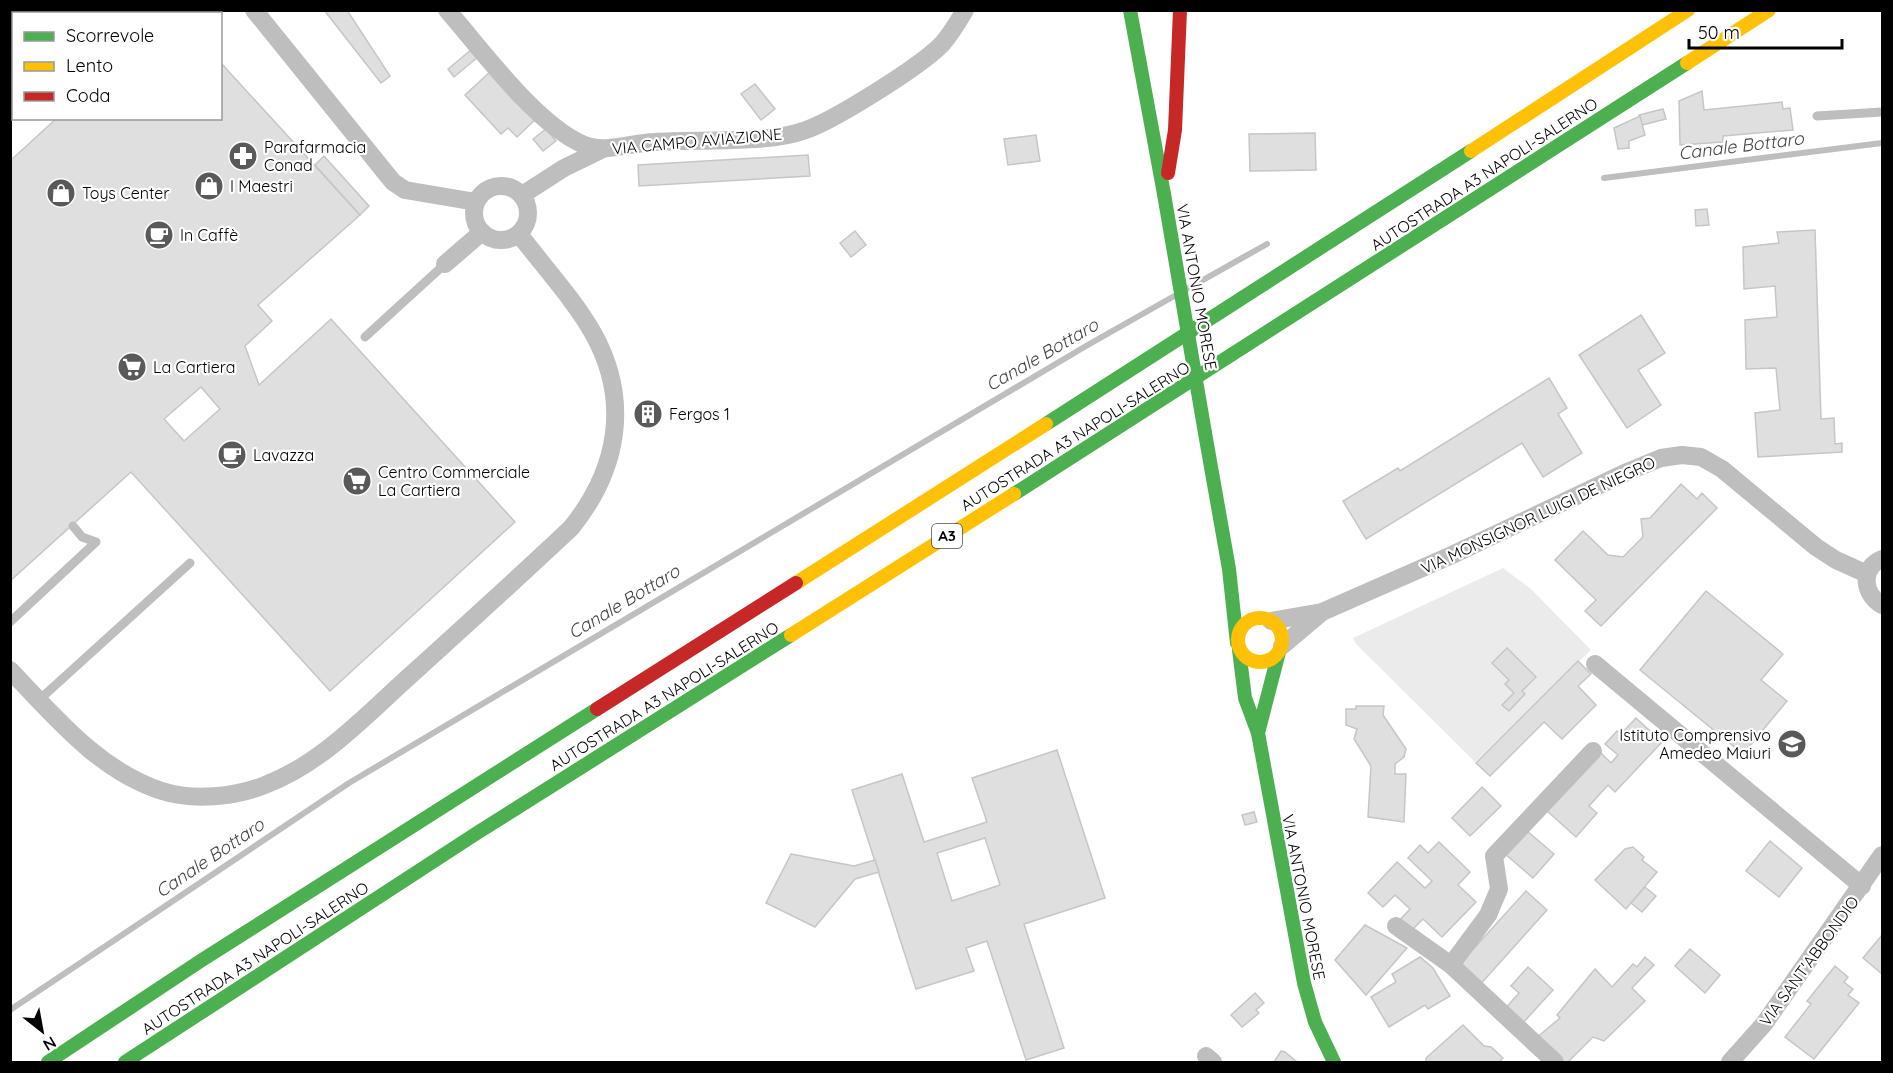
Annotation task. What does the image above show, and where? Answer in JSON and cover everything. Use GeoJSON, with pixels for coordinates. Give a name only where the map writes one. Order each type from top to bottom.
{"type":"FeatureCollection","features":[{"type":"Feature","properties":{"kind":"main road","name":"VIA ANTONIO MORESE"},"geometry":{"type":"LineString","coordinates":[[1130,10],[1229,569],[1245,698],[1258,733],[1304,983],[1315,1022],[1334,1062]]}},
{"type":"Feature","properties":{"kind":"main road"},"geometry":{"type":"LineString","coordinates":[[1164,194],[1175,130],[1180,10]]}},
{"type":"Feature","properties":{"kind":"main road","name":"AUTOSTRADA A3 NAPOLI-SALERNO"},"geometry":{"type":"LineString","coordinates":[[48,1062],[202,960],[1252,292],[1688,10]]}},
{"type":"Feature","properties":{"kind":"main road","name":"AUTOSTRADA A3 NAPOLI-SALERNO"},"geometry":{"type":"LineString","coordinates":[[125,1062],[477,833],[1300,314],[1769,10]]}},
{"type":"Feature","properties":{"kind":"main road","name":"VIA ANTONIO MORESE"},"geometry":{"type":"LineString","coordinates":[[1229,569],[1249,598],[1281,633],[1280,649],[1258,733]]}},
{"type":"Feature","properties":{"kind":"main road"},"geometry":{"type":"LineString","coordinates":[[1269,620],[1259,618],[1245,623],[1238,635],[1238,646],[1248,660],[1262,663],[1275,657],[1280,649]]}},
{"type":"Feature","properties":{"kind":"street"},"geometry":{"type":"LineString","coordinates":[[254,10],[393,182],[405,190],[476,202]]}},
{"type":"Feature","properties":{"kind":"street","name":"VIA CAMPO AVIAZIONE"},"geometry":{"type":"LineString","coordinates":[[447,10],[552,127],[585,146],[603,149],[652,142],[770,137],[802,132],[827,120],[925,58],[942,45],[963,12]]}},
{"type":"Feature","properties":{"kind":"street"},"geometry":{"type":"LineString","coordinates":[[522,195],[564,168],[603,149]]}},
{"type":"Feature","properties":{"kind":"street"},"geometry":{"type":"LineString","coordinates":[[497,186],[515,189],[522,195],[529,211],[525,228],[519,234],[502,240],[494,239],[482,232],[475,221],[476,202],[481,195],[497,186]]}},
{"type":"Feature","properties":{"kind":"street"},"geometry":{"type":"LineString","coordinates":[[445,264],[482,232]]}},
{"type":"Feature","properties":{"kind":"street"},"geometry":{"type":"LineString","coordinates":[[10,670],[87,747],[128,774],[162,791],[211,795],[264,786],[303,766],[344,735],[571,528],[590,505],[606,473],[614,443],[615,402],[608,367],[592,333],[519,234]]}},
{"type":"Feature","properties":{"kind":"street","name":"VIA MONSIGNOR LUIGI DE NIEGRO"},"geometry":{"type":"LineString","coordinates":[[1322,612],[1452,555],[1627,472],[1661,458],[1682,454],[1701,457],[1722,469],[1816,547],[1836,560],[1867,574]]}},
{"type":"Feature","properties":{"kind":"street"},"geometry":{"type":"LineString","coordinates":[[1882,559],[1871,566],[1866,581],[1870,595],[1882,605]]}},
{"type":"Feature","properties":{"kind":"street"},"geometry":{"type":"LineString","coordinates":[[1269,620],[1322,612]]}},
{"type":"Feature","properties":{"kind":"street"},"geometry":{"type":"LineString","coordinates":[[1280,649],[1322,612]]}},
{"type":"Feature","properties":{"kind":"street"},"geometry":{"type":"LineString","coordinates":[[1595,664],[1862,886]]}},
{"type":"Feature","properties":{"kind":"street"},"geometry":{"type":"LineString","coordinates":[[1451,965],[1488,915],[1499,889],[1494,856],[1593,751]]}},
{"type":"Feature","properties":{"kind":"street","name":"VIA SANT'ABBONDIO"},"geometry":{"type":"LineString","coordinates":[[1730,1062],[1764,1024],[1882,855]]}},
{"type":"Feature","properties":{"kind":"street"},"geometry":{"type":"LineString","coordinates":[[1396,926],[1451,965],[1555,1062]]}},
{"type":"Feature","properties":{"kind":"lane"},"geometry":{"type":"LineString","coordinates":[[1817,116],[1882,112]]}},
{"type":"Feature","properties":{"kind":"lane"},"geometry":{"type":"LineString","coordinates":[[365,337],[445,264]]}},
{"type":"Feature","properties":{"kind":"lane"},"geometry":{"type":"LineString","coordinates":[[10,622],[96,542],[82,537],[73,526]]}},
{"type":"Feature","properties":{"kind":"lane"},"geometry":{"type":"LineString","coordinates":[[39,700],[190,563]]}},
{"type":"Feature","properties":{"kind":"shaded area"},"geometry":{"type":"Polygon","coordinates":[[[1503,568],[1531,589],[1591,650],[1475,762],[1356,644],[1353,638],[1503,568]]]}},
{"type":"Feature","properties":{"kind":"building"},"geometry":{"type":"Polygon","coordinates":[[[128,10],[173,10],[174,12],[126,12],[128,10]]]}},
{"type":"Feature","properties":{"kind":"building"},"geometry":{"type":"Polygon","coordinates":[[[324,10],[347,10],[390,76],[381,83],[324,10]]]}},
{"type":"Feature","properties":{"kind":"building"},"geometry":{"type":"Polygon","coordinates":[[[472,49],[478,57],[454,77],[448,69],[472,49]]]}},
{"type":"Feature","properties":{"kind":"building","name":"La Cartiera"},"geometry":{"type":"Polygon","coordinates":[[[222,64],[360,215],[258,305],[272,321],[245,346],[259,385],[331,319],[515,522],[330,691],[131,472],[10,581],[10,161],[55,120],[222,120],[222,64]],[[201,387],[164,419],[184,441],[220,409],[201,387]]]}},
{"type":"Feature","properties":{"kind":"building"},"geometry":{"type":"Polygon","coordinates":[[[492,70],[537,118],[517,137],[508,128],[501,134],[465,95],[492,70]]]}},
{"type":"Feature","properties":{"kind":"building"},"geometry":{"type":"Polygon","coordinates":[[[755,84],[775,109],[761,120],[741,94],[755,84]]]}},
{"type":"Feature","properties":{"kind":"building"},"geometry":{"type":"Polygon","coordinates":[[[1702,91],[1704,110],[1782,102],[1783,109],[1790,108],[1793,130],[1723,136],[1723,142],[1680,145],[1679,101],[1702,91]]]}},
{"type":"Feature","properties":{"kind":"building"},"geometry":{"type":"Polygon","coordinates":[[[1663,109],[1666,119],[1642,125],[1639,115],[1663,109]]]}},
{"type":"Feature","properties":{"kind":"building"},"geometry":{"type":"Polygon","coordinates":[[[1640,116],[1645,135],[1629,141],[1629,148],[1618,149],[1614,128],[1640,116]]]}},
{"type":"Feature","properties":{"kind":"building"},"geometry":{"type":"Polygon","coordinates":[[[546,129],[556,141],[543,151],[533,139],[546,129]]]}},
{"type":"Feature","properties":{"kind":"building"},"geometry":{"type":"Polygon","coordinates":[[[1315,133],[1316,170],[1250,171],[1249,134],[1315,133]]]}},
{"type":"Feature","properties":{"kind":"building"},"geometry":{"type":"Polygon","coordinates":[[[1036,135],[1040,161],[1008,165],[1004,139],[1036,135]]]}},
{"type":"Feature","properties":{"kind":"building"},"geometry":{"type":"Polygon","coordinates":[[[808,155],[810,176],[639,186],[638,165],[808,155]]]}},
{"type":"Feature","properties":{"kind":"building"},"geometry":{"type":"Polygon","coordinates":[[[324,156],[369,206],[360,215],[315,165],[324,156]]]}},
{"type":"Feature","properties":{"kind":"building"},"geometry":{"type":"Polygon","coordinates":[[[1707,209],[1709,225],[1696,226],[1695,210],[1707,209]]]}},
{"type":"Feature","properties":{"kind":"building"},"geometry":{"type":"Polygon","coordinates":[[[1815,230],[1821,419],[1834,418],[1835,444],[1842,443],[1842,452],[1758,457],[1755,413],[1780,410],[1776,368],[1746,369],[1745,320],[1777,317],[1775,286],[1744,289],[1743,247],[1779,243],[1777,232],[1815,230]]]}},
{"type":"Feature","properties":{"kind":"building"},"geometry":{"type":"Polygon","coordinates":[[[855,231],[866,245],[851,257],[840,243],[855,231]]]}},
{"type":"Feature","properties":{"kind":"building"},"geometry":{"type":"Polygon","coordinates":[[[1641,315],[1665,353],[1638,370],[1661,405],[1627,428],[1579,355],[1641,315]]]}},
{"type":"Feature","properties":{"kind":"building"},"geometry":{"type":"Polygon","coordinates":[[[1549,378],[1567,408],[1558,414],[1582,453],[1543,477],[1522,443],[1366,539],[1343,501],[1398,468],[1400,471],[1549,378]]]}},
{"type":"Feature","properties":{"kind":"building","name":"Fergos 1"},"geometry":{"type":"Polygon","coordinates":[[[647,402],[660,417],[650,425],[637,410],[647,402]]]}},
{"type":"Feature","properties":{"kind":"building"},"geometry":{"type":"Polygon","coordinates":[[[1681,484],[1697,499],[1702,493],[1717,508],[1601,626],[1585,611],[1596,600],[1555,560],[1583,531],[1608,555],[1623,557],[1643,537],[1641,519],[1650,518],[1681,484]]]}},
{"type":"Feature","properties":{"kind":"building"},"geometry":{"type":"Polygon","coordinates":[[[1706,591],[1783,654],[1761,680],[1787,701],[1743,754],[1640,670],[1706,591]]]}},
{"type":"Feature","properties":{"kind":"building"},"geometry":{"type":"Polygon","coordinates":[[[1507,648],[1536,677],[1522,691],[1525,694],[1509,711],[1502,705],[1514,693],[1505,684],[1509,680],[1492,663],[1507,648]]]}},
{"type":"Feature","properties":{"kind":"building"},"geometry":{"type":"Polygon","coordinates":[[[1578,661],[1591,674],[1578,686],[1596,705],[1562,739],[1544,722],[1490,776],[1476,763],[1578,661]]]}},
{"type":"Feature","properties":{"kind":"building"},"geometry":{"type":"Polygon","coordinates":[[[1356,706],[1384,706],[1383,715],[1406,749],[1404,757],[1395,764],[1395,774],[1406,774],[1404,822],[1368,817],[1371,766],[1354,739],[1357,729],[1346,725],[1346,709],[1356,709],[1356,706]]]}},
{"type":"Feature","properties":{"kind":"building"},"geometry":{"type":"Polygon","coordinates":[[[1636,718],[1662,742],[1615,792],[1608,785],[1589,806],[1597,813],[1576,837],[1546,810],[1599,751],[1611,763],[1618,755],[1605,744],[1617,731],[1621,734],[1636,718]]]}},
{"type":"Feature","properties":{"kind":"building"},"geometry":{"type":"Polygon","coordinates":[[[1057,750],[1105,898],[1024,924],[1064,1048],[1026,1060],[987,941],[966,948],[974,971],[916,989],[852,790],[902,774],[924,842],[987,822],[972,778],[1057,750]],[[985,838],[937,853],[952,901],[1000,885],[985,838]]]}},
{"type":"Feature","properties":{"kind":"building"},"geometry":{"type":"Polygon","coordinates":[[[1482,787],[1501,806],[1470,836],[1452,818],[1482,787]]]}},
{"type":"Feature","properties":{"kind":"building"},"geometry":{"type":"Polygon","coordinates":[[[1254,812],[1257,822],[1245,825],[1242,815],[1254,812]]]}},
{"type":"Feature","properties":{"kind":"building"},"geometry":{"type":"Polygon","coordinates":[[[1526,830],[1554,854],[1533,878],[1505,854],[1526,830]]]}},
{"type":"Feature","properties":{"kind":"building"},"geometry":{"type":"Polygon","coordinates":[[[1770,841],[1802,868],[1779,897],[1746,871],[1770,841]]]}},
{"type":"Feature","properties":{"kind":"building"},"geometry":{"type":"Polygon","coordinates":[[[1439,842],[1470,872],[1458,885],[1476,902],[1442,937],[1423,919],[1409,933],[1398,922],[1410,909],[1395,895],[1383,907],[1368,893],[1397,862],[1425,888],[1432,881],[1408,858],[1420,845],[1428,853],[1439,842]]]}},
{"type":"Feature","properties":{"kind":"building"},"geometry":{"type":"Polygon","coordinates":[[[1633,847],[1644,857],[1642,860],[1657,872],[1626,909],[1595,880],[1625,849],[1633,847]]]}},
{"type":"Feature","properties":{"kind":"building"},"geometry":{"type":"Polygon","coordinates":[[[791,854],[854,866],[875,860],[879,872],[855,879],[815,927],[766,903],[791,854]]]}},
{"type":"Feature","properties":{"kind":"building"},"geometry":{"type":"Polygon","coordinates":[[[1645,887],[1656,896],[1642,912],[1631,903],[1645,887]]]}},
{"type":"Feature","properties":{"kind":"building"},"geometry":{"type":"Polygon","coordinates":[[[1526,891],[1547,910],[1478,987],[1457,967],[1526,891]]]}},
{"type":"Feature","properties":{"kind":"building"},"geometry":{"type":"Polygon","coordinates":[[[1365,925],[1407,948],[1366,995],[1335,960],[1365,925]]]}},
{"type":"Feature","properties":{"kind":"building"},"geometry":{"type":"Polygon","coordinates":[[[1882,935],[1882,974],[1863,958],[1882,935]]]}},
{"type":"Feature","properties":{"kind":"building"},"geometry":{"type":"Polygon","coordinates":[[[1690,949],[1720,975],[1705,993],[1675,966],[1690,949]]]}},
{"type":"Feature","properties":{"kind":"building"},"geometry":{"type":"Polygon","coordinates":[[[1420,957],[1433,968],[1450,996],[1428,1009],[1425,1005],[1389,1027],[1371,997],[1396,982],[1392,974],[1420,957]]]}},
{"type":"Feature","properties":{"kind":"building"},"geometry":{"type":"Polygon","coordinates":[[[1645,957],[1654,965],[1632,988],[1645,1001],[1604,1041],[1593,1037],[1568,1062],[1559,1062],[1535,1039],[1560,1018],[1557,1015],[1595,969],[1612,987],[1633,964],[1637,967],[1645,957]]]}},
{"type":"Feature","properties":{"kind":"building"},"geometry":{"type":"Polygon","coordinates":[[[1835,966],[1848,977],[1844,982],[1853,989],[1848,995],[1859,1003],[1814,1059],[1785,1037],[1811,1004],[1807,1001],[1835,966]]]}},
{"type":"Feature","properties":{"kind":"building"},"geometry":{"type":"Polygon","coordinates":[[[1528,967],[1553,990],[1521,1025],[1504,1010],[1519,993],[1511,986],[1528,967]]]}},
{"type":"Feature","properties":{"kind":"building"},"geometry":{"type":"Polygon","coordinates":[[[1255,993],[1264,1003],[1256,1010],[1259,1013],[1242,1027],[1231,1015],[1255,993]]]}},
{"type":"Feature","properties":{"kind":"building"},"geometry":{"type":"Polygon","coordinates":[[[1463,1025],[1484,1046],[1491,1047],[1503,1058],[1499,1062],[1426,1062],[1426,1058],[1463,1025]]]}},
{"type":"Feature","properties":{"kind":"building"},"geometry":{"type":"Polygon","coordinates":[[[1281,1051],[1285,1052],[1297,1062],[1274,1062],[1281,1051]]]}},
{"type":"Feature","properties":{"kind":"waterway","name":"Canale Bottaro"},"geometry":{"type":"LineString","coordinates":[[1604,178],[1882,143]]}},
{"type":"Feature","properties":{"kind":"waterway","name":"Canale Bottaro"},"geometry":{"type":"LineString","coordinates":[[1187,289],[1267,244]]}},
{"type":"Feature","properties":{"kind":"waterway","name":"Canale Bottaro"},"geometry":{"type":"LineString","coordinates":[[10,1010],[349,783],[1086,346],[1176,295]]}},
{"type":"Feature","properties":{"kind":"traffic: fast"},"geometry":{"type":"LineString","coordinates":[[1130,10],[1164,194]]}},
{"type":"Feature","properties":{"kind":"traffic: fast"},"geometry":{"type":"LineString","coordinates":[[1014,494],[1687,63]]}},
{"type":"Feature","properties":{"kind":"traffic: fast"},"geometry":{"type":"LineString","coordinates":[[1046,424],[1471,151]]}},
{"type":"Feature","properties":{"kind":"traffic: fast"},"geometry":{"type":"LineString","coordinates":[[1164,194],[1205,433]]}},
{"type":"Feature","properties":{"kind":"traffic: fast"},"geometry":{"type":"LineString","coordinates":[[1205,433],[1229,569],[1237,643]]}},
{"type":"Feature","properties":{"kind":"traffic: fast"},"geometry":{"type":"LineString","coordinates":[[125,1062],[477,833],[791,635]]}},
{"type":"Feature","properties":{"kind":"traffic: fast"},"geometry":{"type":"LineString","coordinates":[[1239,650],[1245,698],[1258,733],[1304,983],[1315,1022],[1334,1062]]}},
{"type":"Feature","properties":{"kind":"traffic: fast"},"geometry":{"type":"LineString","coordinates":[[1258,733],[1279,652]]}},
{"type":"Feature","properties":{"kind":"traffic: fast"},"geometry":{"type":"LineString","coordinates":[[48,1062],[202,960],[597,709]]}},
{"type":"Feature","properties":{"kind":"traffic: slow"},"geometry":{"type":"LineString","coordinates":[[1471,151],[1688,10]]}},
{"type":"Feature","properties":{"kind":"traffic: slow"},"geometry":{"type":"LineString","coordinates":[[1687,63],[1769,10]]}},
{"type":"Feature","properties":{"kind":"traffic: slow"},"geometry":{"type":"LineString","coordinates":[[796,583],[1046,424]]}},
{"type":"Feature","properties":{"kind":"traffic: slow"},"geometry":{"type":"LineString","coordinates":[[791,635],[1014,494]]}},
{"type":"Feature","properties":{"kind":"traffic: slow"},"geometry":{"type":"LineString","coordinates":[[1260,618],[1269,619],[1276,624],[1281,631],[1282,640],[1281,649],[1276,656],[1269,661],[1260,662],[1251,661],[1244,656],[1239,649],[1238,640],[1239,631],[1244,624],[1251,619],[1260,618]]}},
{"type":"Feature","properties":{"kind":"traffic: jam"},"geometry":{"type":"LineString","coordinates":[[1168,173],[1175,130],[1180,10]]}},
{"type":"Feature","properties":{"kind":"traffic: jam"},"geometry":{"type":"LineString","coordinates":[[597,709],[796,583]]}},
{"type":"Feature","properties":{"kind":"place","name":"Parafarmacia Conad"},"geometry":{"type":"Point","coordinates":[243,156]}},
{"type":"Feature","properties":{"kind":"place","name":"I Maestri"},"geometry":{"type":"Point","coordinates":[209,186]}},
{"type":"Feature","properties":{"kind":"place","name":"Toys Center"},"geometry":{"type":"Point","coordinates":[61,193]}},
{"type":"Feature","properties":{"kind":"place","name":"In Caffè"},"geometry":{"type":"Point","coordinates":[159,235]}},
{"type":"Feature","properties":{"kind":"place","name":"La Cartiera"},"geometry":{"type":"Point","coordinates":[132,367]}},
{"type":"Feature","properties":{"kind":"place","name":"Fergos 1"},"geometry":{"type":"Point","coordinates":[648,414]}},
{"type":"Feature","properties":{"kind":"place","name":"Lavazza"},"geometry":{"type":"Point","coordinates":[232,455]}},
{"type":"Feature","properties":{"kind":"place","name":"Centro Commerciale La Cartiera"},"geometry":{"type":"Point","coordinates":[357,481]}},
{"type":"Feature","properties":{"kind":"place","name":"Istituto Comprensivo Amedeo Maiuri"},"geometry":{"type":"Point","coordinates":[1792,744]}}]}
